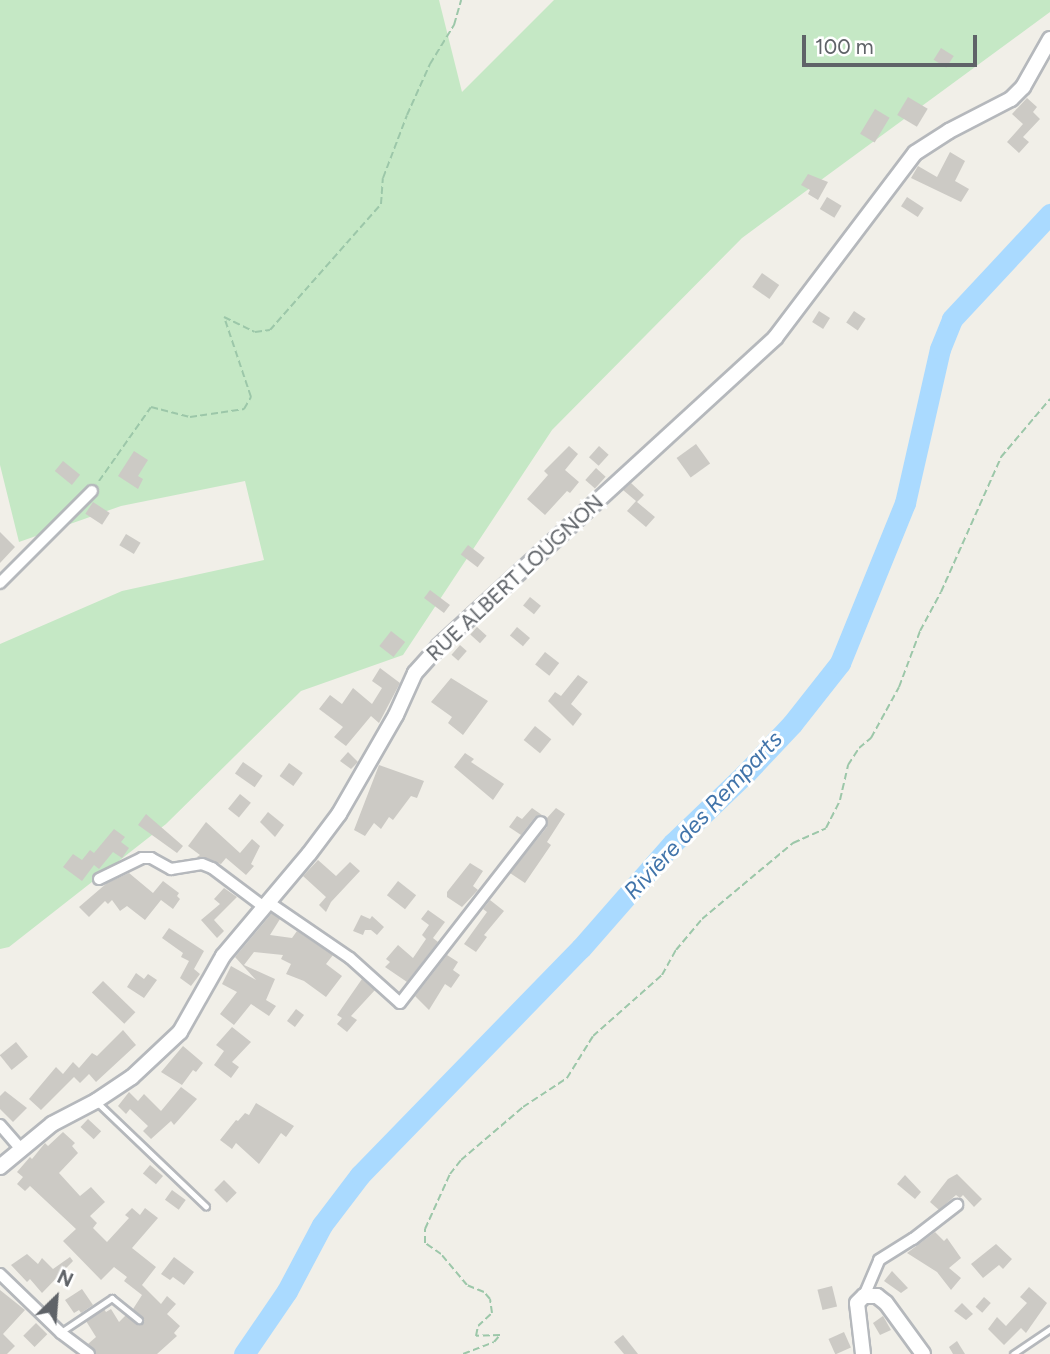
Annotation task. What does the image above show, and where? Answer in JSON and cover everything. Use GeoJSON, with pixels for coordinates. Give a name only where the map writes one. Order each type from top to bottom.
{"type":"FeatureCollection","features":[{"type":"Feature","properties":{"kind":"street","name":"RUE ALBERT LOUGNON"},"geometry":{"type":"LineString","coordinates":[[0,1167],[20,1148],[52,1125],[96,1101],[156,1057],[180,1032],[223,956],[309,855],[339,814],[396,715],[415,673],[439,646],[775,338],[915,153],[949,131],[1011,99],[1023,87],[1050,39]]}},
{"type":"Feature","properties":{"kind":"street"},"geometry":{"type":"LineString","coordinates":[[0,583],[92,491]]}},
{"type":"Feature","properties":{"kind":"street"},"geometry":{"type":"LineString","coordinates":[[99,879],[142,858],[151,858],[171,869],[202,864],[212,868],[350,958],[400,1003],[541,822]]}},
{"type":"Feature","properties":{"kind":"street"},"geometry":{"type":"LineString","coordinates":[[0,1125],[20,1148]]}},
{"type":"Feature","properties":{"kind":"street"},"geometry":{"type":"LineString","coordinates":[[863,1354],[857,1303],[864,1296],[878,1260],[913,1239],[957,1205]]}},
{"type":"Feature","properties":{"kind":"street"},"geometry":{"type":"LineString","coordinates":[[0,1274],[61,1333],[89,1354]]}},
{"type":"Feature","properties":{"kind":"street"},"geometry":{"type":"LineString","coordinates":[[864,1296],[877,1296],[886,1303],[923,1354]]}},
{"type":"Feature","properties":{"kind":"lane"},"geometry":{"type":"LineString","coordinates":[[96,1101],[206,1206]]}},
{"type":"Feature","properties":{"kind":"lane"},"geometry":{"type":"LineString","coordinates":[[61,1333],[112,1298],[139,1320]]}},
{"type":"Feature","properties":{"kind":"lane"},"geometry":{"type":"LineString","coordinates":[[1013,1354],[1050,1329]]}},
{"type":"Feature","properties":{"kind":"path"},"geometry":{"type":"LineString","coordinates":[[92,491],[151,407],[190,417],[244,409],[251,397],[224,317],[255,332],[270,330],[381,204],[383,178],[407,115],[430,64],[454,25],[461,0]]}},
{"type":"Feature","properties":{"kind":"path"},"geometry":{"type":"LineString","coordinates":[[463,1354],[494,1342],[500,1335],[476,1336],[478,1326],[492,1313],[490,1299],[484,1292],[467,1285],[441,1254],[425,1243],[425,1229],[450,1174],[461,1160],[523,1107],[567,1078],[593,1036],[662,975],[676,950],[702,919],[793,843],[826,828],[840,800],[848,765],[859,748],[871,738],[899,687],[920,631],[941,592],[1001,457],[1050,399]]}},
{"type":"Feature","properties":{"kind":"green space"},"geometry":{"type":"Polygon","coordinates":[[[0,0],[439,0],[462,92],[554,0],[1050,0],[1050,12],[742,238],[552,430],[403,655],[301,691],[166,824],[9,947],[0,949],[0,644],[122,591],[264,560],[245,481],[121,506],[19,542],[0,465],[0,0]]]}},
{"type":"Feature","properties":{"kind":"building"},"geometry":{"type":"Polygon","coordinates":[[[941,48],[954,56],[946,68],[934,60],[941,48]]]}},
{"type":"Feature","properties":{"kind":"building"},"geometry":{"type":"Polygon","coordinates":[[[908,97],[928,109],[917,127],[897,115],[908,97]]]}},
{"type":"Feature","properties":{"kind":"building"},"geometry":{"type":"Polygon","coordinates":[[[1027,98],[1037,107],[1033,112],[1040,119],[1023,137],[1029,142],[1019,153],[1007,142],[1023,124],[1012,114],[1027,98]]]}},
{"type":"Feature","properties":{"kind":"building"},"geometry":{"type":"Polygon","coordinates":[[[875,109],[890,118],[875,143],[860,134],[875,109]]]}},
{"type":"Feature","properties":{"kind":"building"},"geometry":{"type":"Polygon","coordinates":[[[950,152],[965,161],[955,181],[969,189],[961,202],[911,178],[918,166],[937,177],[950,152]]]}},
{"type":"Feature","properties":{"kind":"building"},"geometry":{"type":"Polygon","coordinates":[[[808,174],[828,182],[818,200],[808,194],[810,190],[801,185],[808,174]]]}},
{"type":"Feature","properties":{"kind":"building"},"geometry":{"type":"Polygon","coordinates":[[[827,197],[842,206],[834,218],[820,209],[827,197]]]}},
{"type":"Feature","properties":{"kind":"building"},"geometry":{"type":"Polygon","coordinates":[[[907,197],[924,208],[918,217],[901,206],[907,197]]]}},
{"type":"Feature","properties":{"kind":"building"},"geometry":{"type":"Polygon","coordinates":[[[762,273],[779,285],[769,299],[752,287],[762,273]]]}},
{"type":"Feature","properties":{"kind":"building"},"geometry":{"type":"Polygon","coordinates":[[[819,311],[830,318],[823,329],[812,322],[819,311]]]}},
{"type":"Feature","properties":{"kind":"building"},"geometry":{"type":"Polygon","coordinates":[[[854,311],[866,319],[858,330],[846,323],[854,311]]]}},
{"type":"Feature","properties":{"kind":"building"},"geometry":{"type":"Polygon","coordinates":[[[696,444],[710,463],[691,478],[677,458],[696,444]]]}},
{"type":"Feature","properties":{"kind":"building"},"geometry":{"type":"Polygon","coordinates":[[[569,446],[578,454],[565,470],[579,482],[545,515],[527,499],[548,475],[544,471],[569,446]]]}},
{"type":"Feature","properties":{"kind":"building"},"geometry":{"type":"Polygon","coordinates":[[[599,446],[609,455],[599,466],[589,457],[599,446]]]}},
{"type":"Feature","properties":{"kind":"building"},"geometry":{"type":"Polygon","coordinates":[[[134,451],[148,460],[138,476],[143,479],[138,489],[118,476],[134,451]]]}},
{"type":"Feature","properties":{"kind":"building"},"geometry":{"type":"Polygon","coordinates":[[[63,461],[80,475],[72,485],[55,471],[63,461]]]}},
{"type":"Feature","properties":{"kind":"building"},"geometry":{"type":"Polygon","coordinates":[[[596,468],[606,477],[595,489],[585,480],[596,468]]]}},
{"type":"Feature","properties":{"kind":"building"},"geometry":{"type":"Polygon","coordinates":[[[631,483],[644,495],[637,502],[655,517],[646,527],[627,511],[636,501],[623,490],[631,483]]]}},
{"type":"Feature","properties":{"kind":"building"},"geometry":{"type":"Polygon","coordinates":[[[93,502],[110,513],[102,525],[85,514],[93,502]]]}},
{"type":"Feature","properties":{"kind":"building"},"geometry":{"type":"Polygon","coordinates":[[[0,532],[15,547],[0,563],[0,532]]]}},
{"type":"Feature","properties":{"kind":"building"},"geometry":{"type":"Polygon","coordinates":[[[126,534],[141,543],[134,554],[119,545],[126,534]]]}},
{"type":"Feature","properties":{"kind":"building"},"geometry":{"type":"Polygon","coordinates":[[[468,545],[485,558],[478,567],[461,555],[468,545]]]}},
{"type":"Feature","properties":{"kind":"building"},"geometry":{"type":"Polygon","coordinates":[[[430,590],[450,605],[444,613],[424,598],[430,590]]]}},
{"type":"Feature","properties":{"kind":"building"},"geometry":{"type":"Polygon","coordinates":[[[530,597],[541,606],[534,614],[523,606],[530,597]]]}},
{"type":"Feature","properties":{"kind":"building"},"geometry":{"type":"Polygon","coordinates":[[[477,627],[487,636],[480,643],[470,634],[477,627]]]}},
{"type":"Feature","properties":{"kind":"building"},"geometry":{"type":"Polygon","coordinates":[[[517,627],[530,638],[523,646],[510,635],[517,627]]]}},
{"type":"Feature","properties":{"kind":"building"},"geometry":{"type":"Polygon","coordinates":[[[391,631],[405,642],[393,657],[379,646],[391,631]]]}},
{"type":"Feature","properties":{"kind":"building"},"geometry":{"type":"Polygon","coordinates":[[[460,645],[467,651],[458,661],[451,655],[460,645]]]}},
{"type":"Feature","properties":{"kind":"building"},"geometry":{"type":"Polygon","coordinates":[[[545,652],[559,663],[549,676],[535,665],[545,652]]]}},
{"type":"Feature","properties":{"kind":"building"},"geometry":{"type":"Polygon","coordinates":[[[380,668],[400,683],[379,723],[371,716],[346,746],[334,737],[343,727],[319,709],[330,695],[342,704],[353,688],[372,704],[382,688],[372,681],[380,668]]]}},
{"type":"Feature","properties":{"kind":"building"},"geometry":{"type":"Polygon","coordinates":[[[578,675],[588,682],[571,704],[582,714],[573,726],[548,701],[555,692],[561,696],[578,675]]]}},
{"type":"Feature","properties":{"kind":"building"},"geometry":{"type":"Polygon","coordinates":[[[451,678],[488,701],[463,735],[448,723],[452,717],[431,702],[451,678]]]}},
{"type":"Feature","properties":{"kind":"building"},"geometry":{"type":"Polygon","coordinates":[[[535,726],[551,739],[540,753],[524,740],[535,726]]]}},
{"type":"Feature","properties":{"kind":"building"},"geometry":{"type":"Polygon","coordinates":[[[348,752],[358,762],[351,769],[340,761],[348,752]]]}},
{"type":"Feature","properties":{"kind":"building"},"geometry":{"type":"Polygon","coordinates":[[[465,753],[474,759],[471,762],[504,784],[493,800],[454,767],[465,753]]]}},
{"type":"Feature","properties":{"kind":"building"},"geometry":{"type":"Polygon","coordinates":[[[243,762],[263,776],[255,787],[235,773],[243,762]]]}},
{"type":"Feature","properties":{"kind":"building"},"geometry":{"type":"Polygon","coordinates":[[[289,763],[303,773],[293,786],[280,776],[289,763]]]}},
{"type":"Feature","properties":{"kind":"building"},"geometry":{"type":"Polygon","coordinates":[[[379,765],[424,781],[417,798],[411,796],[393,820],[389,817],[381,829],[374,823],[365,836],[354,830],[379,765]]]}},
{"type":"Feature","properties":{"kind":"building"},"geometry":{"type":"Polygon","coordinates":[[[240,794],[251,803],[239,818],[228,809],[240,794]]]}},
{"type":"Feature","properties":{"kind":"building"},"geometry":{"type":"Polygon","coordinates":[[[532,808],[542,815],[535,817],[521,835],[509,827],[517,816],[522,819],[532,808]]]}},
{"type":"Feature","properties":{"kind":"building"},"geometry":{"type":"Polygon","coordinates":[[[556,808],[565,814],[547,842],[551,845],[525,883],[510,873],[547,827],[547,818],[556,808]]]}},
{"type":"Feature","properties":{"kind":"building"},"geometry":{"type":"Polygon","coordinates":[[[268,812],[284,825],[275,837],[260,822],[268,812]]]}},
{"type":"Feature","properties":{"kind":"building"},"geometry":{"type":"Polygon","coordinates":[[[146,814],[183,846],[177,853],[138,825],[146,814]]]}},
{"type":"Feature","properties":{"kind":"building"},"geometry":{"type":"Polygon","coordinates":[[[206,822],[240,853],[252,839],[260,846],[251,864],[254,866],[246,875],[226,858],[221,864],[197,857],[200,855],[188,846],[206,822]]]}},
{"type":"Feature","properties":{"kind":"building"},"geometry":{"type":"Polygon","coordinates":[[[114,829],[125,837],[121,842],[129,848],[122,858],[113,852],[99,869],[94,865],[82,881],[63,867],[73,854],[82,860],[90,850],[94,853],[114,829]]]}},
{"type":"Feature","properties":{"kind":"building"},"geometry":{"type":"Polygon","coordinates":[[[318,860],[336,876],[350,862],[360,871],[331,902],[326,912],[319,905],[326,897],[303,876],[318,860]]]}},
{"type":"Feature","properties":{"kind":"building"},"geometry":{"type":"Polygon","coordinates":[[[470,863],[483,871],[473,886],[478,890],[462,907],[447,897],[447,892],[470,863]]]}},
{"type":"Feature","properties":{"kind":"building"},"geometry":{"type":"Polygon","coordinates":[[[129,873],[153,893],[163,881],[179,893],[177,896],[180,899],[173,909],[161,900],[145,920],[127,906],[120,911],[112,900],[108,904],[105,901],[89,917],[79,907],[107,883],[129,873]]]}},
{"type":"Feature","properties":{"kind":"building"},"geometry":{"type":"Polygon","coordinates":[[[398,881],[416,895],[405,909],[387,895],[398,881]]]}},
{"type":"Feature","properties":{"kind":"building"},"geometry":{"type":"Polygon","coordinates":[[[224,888],[237,897],[214,920],[224,931],[217,938],[201,920],[220,904],[214,899],[224,888]]]}},
{"type":"Feature","properties":{"kind":"building"},"geometry":{"type":"Polygon","coordinates":[[[490,900],[504,911],[484,935],[487,937],[476,952],[464,944],[487,912],[483,909],[490,900]]]}},
{"type":"Feature","properties":{"kind":"building"},"geometry":{"type":"Polygon","coordinates":[[[428,910],[445,922],[433,938],[438,942],[407,982],[385,967],[390,962],[386,959],[398,945],[413,958],[426,939],[422,935],[429,925],[421,919],[428,910]]]}},
{"type":"Feature","properties":{"kind":"building"},"geometry":{"type":"Polygon","coordinates":[[[272,913],[280,919],[270,935],[292,938],[297,931],[333,955],[326,964],[342,976],[326,997],[304,981],[286,974],[291,964],[281,959],[283,955],[254,952],[244,965],[275,979],[266,1000],[276,1006],[269,1016],[251,1004],[234,1025],[220,1014],[237,992],[222,984],[231,966],[256,980],[235,957],[272,913]]]}},
{"type":"Feature","properties":{"kind":"building"},"geometry":{"type":"Polygon","coordinates":[[[361,915],[370,919],[372,916],[384,927],[377,935],[371,930],[365,930],[363,935],[353,931],[361,915]]]}},
{"type":"Feature","properties":{"kind":"building"},"geometry":{"type":"Polygon","coordinates":[[[169,928],[204,951],[194,969],[200,974],[191,986],[180,978],[189,961],[181,957],[183,953],[162,938],[169,928]]]}},
{"type":"Feature","properties":{"kind":"building"},"geometry":{"type":"Polygon","coordinates":[[[447,955],[458,962],[453,970],[460,975],[451,988],[445,984],[429,1010],[415,996],[447,955]]]}},
{"type":"Feature","properties":{"kind":"building"},"geometry":{"type":"Polygon","coordinates":[[[136,973],[144,979],[148,974],[157,980],[144,998],[127,987],[136,973]]]}},
{"type":"Feature","properties":{"kind":"building"},"geometry":{"type":"Polygon","coordinates":[[[362,979],[375,990],[351,1016],[357,1020],[347,1032],[337,1024],[342,1018],[337,1015],[362,979]]]}},
{"type":"Feature","properties":{"kind":"building"},"geometry":{"type":"Polygon","coordinates":[[[103,981],[135,1012],[124,1024],[92,993],[103,981]]]}},
{"type":"Feature","properties":{"kind":"building"},"geometry":{"type":"Polygon","coordinates":[[[296,1009],[304,1015],[295,1027],[287,1021],[296,1009]]]}},
{"type":"Feature","properties":{"kind":"building"},"geometry":{"type":"Polygon","coordinates":[[[232,1027],[251,1042],[232,1062],[239,1067],[231,1078],[214,1065],[224,1051],[216,1045],[232,1027]]]}},
{"type":"Feature","properties":{"kind":"building"},"geometry":{"type":"Polygon","coordinates":[[[123,1030],[136,1045],[96,1082],[89,1074],[80,1083],[74,1077],[41,1110],[29,1099],[56,1067],[63,1074],[73,1062],[79,1068],[92,1053],[97,1056],[123,1030]]]}},
{"type":"Feature","properties":{"kind":"building"},"geometry":{"type":"Polygon","coordinates":[[[16,1042],[28,1057],[12,1070],[0,1055],[16,1042]]]}},
{"type":"Feature","properties":{"kind":"building"},"geometry":{"type":"Polygon","coordinates":[[[183,1046],[203,1063],[196,1072],[193,1070],[182,1085],[161,1072],[183,1046]]]}},
{"type":"Feature","properties":{"kind":"building"},"geometry":{"type":"Polygon","coordinates":[[[181,1087],[197,1099],[174,1125],[171,1121],[151,1139],[143,1131],[148,1126],[130,1109],[126,1114],[118,1106],[129,1092],[138,1101],[144,1094],[161,1111],[181,1087]]]}},
{"type":"Feature","properties":{"kind":"building"},"geometry":{"type":"Polygon","coordinates":[[[5,1091],[27,1108],[13,1122],[0,1109],[0,1096],[5,1091]]]}},
{"type":"Feature","properties":{"kind":"building"},"geometry":{"type":"Polygon","coordinates":[[[256,1103],[294,1126],[286,1137],[281,1133],[259,1164],[236,1143],[232,1149],[220,1140],[236,1120],[245,1113],[249,1115],[256,1103]]]}},
{"type":"Feature","properties":{"kind":"building"},"geometry":{"type":"Polygon","coordinates":[[[88,1119],[101,1131],[94,1139],[80,1127],[88,1119]]]}},
{"type":"Feature","properties":{"kind":"building"},"geometry":{"type":"Polygon","coordinates":[[[63,1132],[75,1143],[72,1146],[78,1153],[59,1173],[80,1196],[91,1187],[105,1202],[90,1216],[97,1223],[93,1228],[107,1242],[129,1218],[125,1215],[132,1208],[140,1215],[145,1208],[158,1218],[132,1248],[156,1267],[142,1285],[161,1304],[167,1296],[176,1304],[167,1314],[180,1326],[174,1333],[177,1336],[157,1354],[96,1354],[88,1344],[96,1337],[86,1321],[104,1309],[106,1312],[111,1309],[119,1322],[126,1315],[137,1324],[142,1324],[143,1318],[133,1309],[142,1295],[124,1281],[127,1277],[114,1267],[101,1280],[63,1241],[76,1229],[30,1186],[25,1191],[17,1184],[23,1177],[17,1172],[30,1157],[32,1159],[45,1143],[48,1146],[63,1132]]]}},
{"type":"Feature","properties":{"kind":"building"},"geometry":{"type":"Polygon","coordinates":[[[150,1165],[163,1176],[156,1184],[143,1173],[150,1165]]]}},
{"type":"Feature","properties":{"kind":"building"},"geometry":{"type":"Polygon","coordinates":[[[957,1174],[982,1199],[974,1207],[963,1195],[960,1198],[956,1195],[939,1210],[930,1202],[948,1179],[957,1174]]]}},
{"type":"Feature","properties":{"kind":"building"},"geometry":{"type":"Polygon","coordinates":[[[905,1175],[921,1192],[915,1199],[897,1184],[905,1175]]]}},
{"type":"Feature","properties":{"kind":"building"},"geometry":{"type":"Polygon","coordinates":[[[224,1180],[237,1193],[227,1203],[214,1190],[224,1180]]]}},
{"type":"Feature","properties":{"kind":"building"},"geometry":{"type":"Polygon","coordinates":[[[172,1190],[186,1200],[179,1210],[165,1200],[172,1190]]]}},
{"type":"Feature","properties":{"kind":"building"},"geometry":{"type":"Polygon","coordinates":[[[935,1232],[944,1241],[947,1238],[961,1258],[949,1268],[961,1278],[951,1290],[937,1272],[907,1253],[935,1232]]]}},
{"type":"Feature","properties":{"kind":"building"},"geometry":{"type":"Polygon","coordinates":[[[996,1244],[1012,1259],[1003,1269],[999,1265],[983,1278],[971,1264],[996,1244]]]}},
{"type":"Feature","properties":{"kind":"building"},"geometry":{"type":"Polygon","coordinates":[[[27,1254],[38,1264],[42,1258],[53,1269],[70,1257],[73,1261],[42,1293],[30,1279],[27,1282],[11,1265],[27,1254]]]}},
{"type":"Feature","properties":{"kind":"building"},"geometry":{"type":"Polygon","coordinates":[[[174,1257],[194,1272],[184,1285],[173,1277],[170,1280],[161,1274],[174,1257]]]}},
{"type":"Feature","properties":{"kind":"building"},"geometry":{"type":"Polygon","coordinates":[[[892,1271],[908,1288],[901,1293],[884,1281],[892,1271]]]}},
{"type":"Feature","properties":{"kind":"building"},"geometry":{"type":"Polygon","coordinates":[[[832,1286],[837,1306],[823,1310],[817,1290],[832,1286]]]}},
{"type":"Feature","properties":{"kind":"building"},"geometry":{"type":"Polygon","coordinates":[[[1029,1287],[1047,1303],[1026,1333],[1021,1328],[1004,1345],[988,1329],[997,1317],[1006,1326],[1027,1303],[1020,1297],[1029,1287]]]}},
{"type":"Feature","properties":{"kind":"building"},"geometry":{"type":"Polygon","coordinates":[[[82,1289],[93,1305],[81,1313],[79,1310],[74,1313],[65,1300],[82,1289]]]}},
{"type":"Feature","properties":{"kind":"building"},"geometry":{"type":"Polygon","coordinates":[[[0,1290],[25,1310],[3,1334],[15,1346],[7,1354],[0,1354],[0,1290]]]}},
{"type":"Feature","properties":{"kind":"building"},"geometry":{"type":"Polygon","coordinates":[[[984,1297],[991,1303],[982,1313],[975,1307],[984,1297]]]}},
{"type":"Feature","properties":{"kind":"building"},"geometry":{"type":"Polygon","coordinates":[[[962,1303],[973,1314],[966,1320],[954,1311],[962,1303]]]}},
{"type":"Feature","properties":{"kind":"building"},"geometry":{"type":"Polygon","coordinates":[[[883,1316],[891,1330],[880,1335],[873,1323],[883,1316]]]}},
{"type":"Feature","properties":{"kind":"building"},"geometry":{"type":"Polygon","coordinates":[[[36,1323],[47,1334],[35,1347],[23,1336],[36,1323]]]}},
{"type":"Feature","properties":{"kind":"building"},"geometry":{"type":"Polygon","coordinates":[[[844,1332],[851,1348],[835,1354],[828,1339],[844,1332]]]}},
{"type":"Feature","properties":{"kind":"building"},"geometry":{"type":"Polygon","coordinates":[[[623,1335],[638,1354],[624,1354],[614,1342],[623,1335]]]}},
{"type":"Feature","properties":{"kind":"building"},"geometry":{"type":"Polygon","coordinates":[[[957,1341],[965,1354],[953,1354],[949,1347],[957,1341]]]}},
{"type":"Feature","properties":{"kind":"waterway","name":"Rivière des Remparts"},"geometry":{"type":"LineString","coordinates":[[244,1354],[287,1291],[322,1225],[360,1175],[581,948],[673,843],[745,774],[792,724],[840,663],[905,503],[940,349],[952,319],[1050,214]]}}]}
